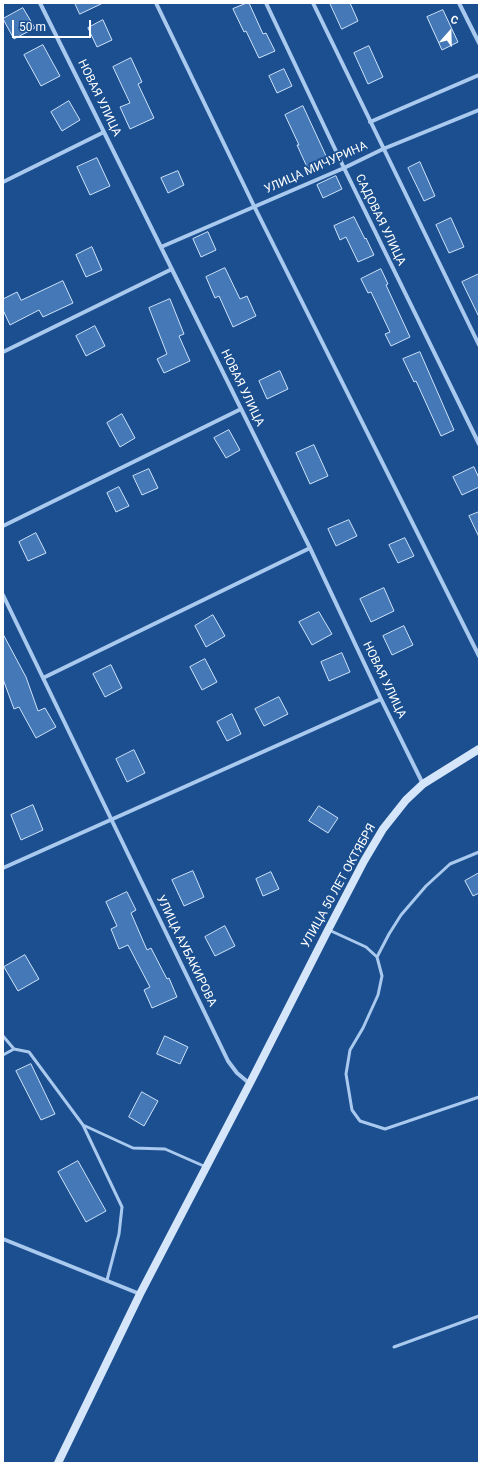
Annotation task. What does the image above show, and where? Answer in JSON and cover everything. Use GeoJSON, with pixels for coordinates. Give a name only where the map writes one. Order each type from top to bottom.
{"type":"FeatureCollection","features":[{"type":"Feature","properties":{"kind":"main road","name":"УЛИЦА 50 ЛЕТ ОКТЯБРЯ"},"geometry":{"type":"LineString","coordinates":[[58,1463],[140,1294],[250,1083],[290,1002],[383,829],[406,800],[423,784],[479,749]]}},
{"type":"Feature","properties":{"kind":"street","name":"НОВАЯ УЛИЦА"},"geometry":{"type":"LineString","coordinates":[[40,3],[310,548],[423,784]]}},
{"type":"Feature","properties":{"kind":"street"},"geometry":{"type":"LineString","coordinates":[[156,3],[254,206],[479,656]]}},
{"type":"Feature","properties":{"kind":"street","name":"САДОВАЯ УЛИЦА"},"geometry":{"type":"LineString","coordinates":[[266,3],[344,168],[479,444]]}},
{"type":"Feature","properties":{"kind":"street"},"geometry":{"type":"LineString","coordinates":[[313,3],[479,345]]}},
{"type":"Feature","properties":{"kind":"street"},"geometry":{"type":"LineString","coordinates":[[459,3],[479,43]]}},
{"type":"Feature","properties":{"kind":"street","name":"УЛИЦА МИЧУРИНА"},"geometry":{"type":"LineString","coordinates":[[370,122],[479,75]]}},
{"type":"Feature","properties":{"kind":"street","name":"УЛИЦА МИЧУРИНА"},"geometry":{"type":"LineString","coordinates":[[161,247],[479,110]]}},
{"type":"Feature","properties":{"kind":"street"},"geometry":{"type":"LineString","coordinates":[[3,182],[104,132]]}},
{"type":"Feature","properties":{"kind":"street"},"geometry":{"type":"LineString","coordinates":[[3,352],[172,269]]}},
{"type":"Feature","properties":{"kind":"street"},"geometry":{"type":"LineString","coordinates":[[3,526],[241,408]]}},
{"type":"Feature","properties":{"kind":"street"},"geometry":{"type":"LineString","coordinates":[[43,678],[310,548]]}},
{"type":"Feature","properties":{"kind":"street","name":"УЛИЦА АУБАКИРОВА"},"geometry":{"type":"LineString","coordinates":[[3,595],[228,1061],[237,1073],[250,1083]]}},
{"type":"Feature","properties":{"kind":"street"},"geometry":{"type":"LineString","coordinates":[[3,868],[381,699]]}},
{"type":"Feature","properties":{"kind":"street"},"geometry":{"type":"LineString","coordinates":[[3,1239],[140,1294]]}},
{"type":"Feature","properties":{"kind":"lane"},"geometry":{"type":"LineString","coordinates":[[377,957],[401,915],[426,886],[450,864],[479,852]]}},
{"type":"Feature","properties":{"kind":"lane"},"geometry":{"type":"LineString","coordinates":[[328,930],[366,947],[377,957],[382,976],[378,995],[350,1050],[346,1074],[352,1110],[360,1121],[385,1128],[479,1097]]}},
{"type":"Feature","properties":{"kind":"lane"},"geometry":{"type":"LineString","coordinates":[[3,1036],[14,1049],[29,1052],[83,1125],[122,1207],[119,1234],[106,1280]]}},
{"type":"Feature","properties":{"kind":"lane"},"geometry":{"type":"LineString","coordinates":[[3,1055],[14,1049]]}},
{"type":"Feature","properties":{"kind":"lane"},"geometry":{"type":"LineString","coordinates":[[83,1125],[133,1148],[165,1149],[206,1167]]}},
{"type":"Feature","properties":{"kind":"lane"},"geometry":{"type":"LineString","coordinates":[[394,1347],[479,1316]]}},
{"type":"Feature","properties":{"kind":"building"},"geometry":{"type":"Polygon","coordinates":[[[75,3],[103,3],[80,14],[75,3]]]}},
{"type":"Feature","properties":{"kind":"building"},"geometry":{"type":"Polygon","coordinates":[[[249,3],[263,34],[266,33],[275,51],[259,58],[233,9],[249,3]]]}},
{"type":"Feature","properties":{"kind":"building"},"geometry":{"type":"Polygon","coordinates":[[[330,3],[350,3],[358,21],[342,29],[330,3]]]}},
{"type":"Feature","properties":{"kind":"building"},"geometry":{"type":"Polygon","coordinates":[[[23,8],[35,28],[14,39],[3,19],[23,8]]]}},
{"type":"Feature","properties":{"kind":"building"},"geometry":{"type":"Polygon","coordinates":[[[443,10],[458,42],[442,50],[427,17],[443,10]]]}},
{"type":"Feature","properties":{"kind":"building"},"geometry":{"type":"Polygon","coordinates":[[[103,20],[112,40],[97,47],[88,28],[103,20]]]}},
{"type":"Feature","properties":{"kind":"building"},"geometry":{"type":"Polygon","coordinates":[[[43,45],[60,76],[41,86],[24,55],[43,45]]]}},
{"type":"Feature","properties":{"kind":"building"},"geometry":{"type":"Polygon","coordinates":[[[369,46],[383,77],[368,84],[354,53],[369,46]]]}},
{"type":"Feature","properties":{"kind":"building"},"geometry":{"type":"Polygon","coordinates":[[[131,58],[142,82],[138,84],[154,118],[130,129],[120,107],[130,103],[113,67],[131,58]]]}},
{"type":"Feature","properties":{"kind":"building"},"geometry":{"type":"Polygon","coordinates":[[[284,69],[292,86],[277,93],[269,76],[284,69]]]}},
{"type":"Feature","properties":{"kind":"building"},"geometry":{"type":"Polygon","coordinates":[[[69,101],[80,120],[62,131],[51,112],[69,101]]]}},
{"type":"Feature","properties":{"kind":"building"},"geometry":{"type":"Polygon","coordinates":[[[303,106],[327,158],[307,167],[297,145],[299,145],[285,115],[303,106]]]}},
{"type":"Feature","properties":{"kind":"building"},"geometry":{"type":"Polygon","coordinates":[[[97,158],[110,186],[90,195],[77,167],[97,158]]]}},
{"type":"Feature","properties":{"kind":"building"},"geometry":{"type":"Polygon","coordinates":[[[420,162],[435,196],[424,201],[408,168],[420,162]]]}},
{"type":"Feature","properties":{"kind":"building"},"geometry":{"type":"Polygon","coordinates":[[[178,171],[184,185],[168,193],[161,178],[178,171]]]}},
{"type":"Feature","properties":{"kind":"building"},"geometry":{"type":"Polygon","coordinates":[[[336,176],[342,189],[323,198],[317,185],[336,176]]]}},
{"type":"Feature","properties":{"kind":"building"},"geometry":{"type":"Polygon","coordinates":[[[354,217],[374,255],[358,262],[346,237],[340,240],[334,226],[354,217]]]}},
{"type":"Feature","properties":{"kind":"building"},"geometry":{"type":"Polygon","coordinates":[[[451,218],[464,247],[449,253],[436,225],[451,218]]]}},
{"type":"Feature","properties":{"kind":"building"},"geometry":{"type":"Polygon","coordinates":[[[208,232],[216,250],[201,257],[193,239],[208,232]]]}},
{"type":"Feature","properties":{"kind":"building"},"geometry":{"type":"Polygon","coordinates":[[[92,247],[102,270],[86,277],[76,255],[92,247]]]}},
{"type":"Feature","properties":{"kind":"building"},"geometry":{"type":"Polygon","coordinates":[[[225,268],[240,299],[247,296],[256,316],[233,327],[219,296],[215,298],[206,277],[225,268]]]}},
{"type":"Feature","properties":{"kind":"building"},"geometry":{"type":"Polygon","coordinates":[[[381,269],[388,284],[386,285],[410,337],[391,346],[385,334],[390,332],[371,292],[368,293],[361,279],[381,269]]]}},
{"type":"Feature","properties":{"kind":"building"},"geometry":{"type":"Polygon","coordinates":[[[479,274],[479,317],[462,282],[479,274]]]}},
{"type":"Feature","properties":{"kind":"building"},"geometry":{"type":"Polygon","coordinates":[[[63,281],[73,303],[43,317],[39,310],[10,325],[3,310],[3,299],[17,292],[21,300],[63,281]]]}},
{"type":"Feature","properties":{"kind":"building"},"geometry":{"type":"Polygon","coordinates":[[[170,299],[184,334],[179,336],[190,361],[164,373],[157,359],[167,354],[149,308],[170,299]]]}},
{"type":"Feature","properties":{"kind":"building"},"geometry":{"type":"Polygon","coordinates":[[[95,326],[105,346],[86,356],[76,336],[95,326]]]}},
{"type":"Feature","properties":{"kind":"building"},"geometry":{"type":"Polygon","coordinates":[[[420,352],[454,430],[441,436],[416,381],[414,382],[403,359],[420,352]]]}},
{"type":"Feature","properties":{"kind":"building"},"geometry":{"type":"Polygon","coordinates":[[[280,371],[288,389],[267,399],[259,381],[280,371]]]}},
{"type":"Feature","properties":{"kind":"building"},"geometry":{"type":"Polygon","coordinates":[[[122,414],[135,438],[120,447],[107,423],[122,414]]]}},
{"type":"Feature","properties":{"kind":"building"},"geometry":{"type":"Polygon","coordinates":[[[229,430],[240,450],[226,458],[214,438],[229,430]]]}},
{"type":"Feature","properties":{"kind":"building"},"geometry":{"type":"Polygon","coordinates":[[[314,445],[328,476],[310,484],[296,453],[314,445]]]}},
{"type":"Feature","properties":{"kind":"building"},"geometry":{"type":"Polygon","coordinates":[[[474,467],[479,478],[479,487],[462,495],[453,477],[474,467]]]}},
{"type":"Feature","properties":{"kind":"building"},"geometry":{"type":"Polygon","coordinates":[[[149,469],[158,488],[142,495],[133,476],[149,469]]]}},
{"type":"Feature","properties":{"kind":"building"},"geometry":{"type":"Polygon","coordinates":[[[119,487],[129,506],[116,512],[107,493],[119,487]]]}},
{"type":"Feature","properties":{"kind":"building"},"geometry":{"type":"Polygon","coordinates":[[[479,512],[479,537],[469,516],[479,512]]]}},
{"type":"Feature","properties":{"kind":"building"},"geometry":{"type":"Polygon","coordinates":[[[349,520],[357,536],[336,546],[328,529],[349,520]]]}},
{"type":"Feature","properties":{"kind":"building"},"geometry":{"type":"Polygon","coordinates":[[[36,533],[46,553],[28,561],[19,542],[36,533]]]}},
{"type":"Feature","properties":{"kind":"building"},"geometry":{"type":"Polygon","coordinates":[[[405,538],[414,556],[398,563],[389,545],[405,538]]]}},
{"type":"Feature","properties":{"kind":"building"},"geometry":{"type":"Polygon","coordinates":[[[384,588],[394,611],[371,622],[360,599],[384,588]]]}},
{"type":"Feature","properties":{"kind":"building"},"geometry":{"type":"Polygon","coordinates":[[[319,612],[332,634],[312,645],[299,622],[319,612]]]}},
{"type":"Feature","properties":{"kind":"building"},"geometry":{"type":"Polygon","coordinates":[[[213,615],[225,636],[206,647],[195,626],[213,615]]]}},
{"type":"Feature","properties":{"kind":"building"},"geometry":{"type":"Polygon","coordinates":[[[404,626],[413,645],[392,655],[383,636],[404,626]]]}},
{"type":"Feature","properties":{"kind":"building"},"geometry":{"type":"Polygon","coordinates":[[[3,634],[26,677],[38,711],[45,708],[56,727],[36,738],[19,707],[14,709],[3,679],[3,634]]]}},
{"type":"Feature","properties":{"kind":"building"},"geometry":{"type":"Polygon","coordinates":[[[342,653],[350,672],[329,681],[321,662],[342,653]]]}},
{"type":"Feature","properties":{"kind":"building"},"geometry":{"type":"Polygon","coordinates":[[[205,659],[217,682],[202,690],[190,667],[205,659]]]}},
{"type":"Feature","properties":{"kind":"building"},"geometry":{"type":"Polygon","coordinates":[[[111,665],[122,688],[105,697],[93,674],[111,665]]]}},
{"type":"Feature","properties":{"kind":"building"},"geometry":{"type":"Polygon","coordinates":[[[279,697],[288,714],[264,726],[255,709],[279,697]]]}},
{"type":"Feature","properties":{"kind":"building"},"geometry":{"type":"Polygon","coordinates":[[[232,714],[241,734],[227,741],[217,722],[232,714]]]}},
{"type":"Feature","properties":{"kind":"building"},"geometry":{"type":"Polygon","coordinates":[[[134,750],[145,773],[127,782],[116,759],[134,750]]]}},
{"type":"Feature","properties":{"kind":"building"},"geometry":{"type":"Polygon","coordinates":[[[33,805],[43,830],[21,840],[11,815],[33,805]]]}},
{"type":"Feature","properties":{"kind":"building"},"geometry":{"type":"Polygon","coordinates":[[[319,806],[338,818],[328,833],[309,821],[319,806]]]}},
{"type":"Feature","properties":{"kind":"building"},"geometry":{"type":"Polygon","coordinates":[[[193,871],[204,897],[184,906],[172,880],[193,871]]]}},
{"type":"Feature","properties":{"kind":"building"},"geometry":{"type":"Polygon","coordinates":[[[271,872],[279,889],[263,896],[256,879],[271,872]]]}},
{"type":"Feature","properties":{"kind":"building"},"geometry":{"type":"Polygon","coordinates":[[[479,873],[479,893],[473,896],[465,881],[479,873]]]}},
{"type":"Feature","properties":{"kind":"building"},"geometry":{"type":"Polygon","coordinates":[[[127,892],[136,910],[131,913],[147,950],[151,948],[167,979],[169,978],[177,997],[152,1008],[144,990],[150,987],[128,945],[119,949],[111,929],[117,926],[106,902],[127,892]]]}},
{"type":"Feature","properties":{"kind":"building"},"geometry":{"type":"Polygon","coordinates":[[[225,926],[235,946],[215,956],[205,937],[225,926]]]}},
{"type":"Feature","properties":{"kind":"building"},"geometry":{"type":"Polygon","coordinates":[[[25,955],[39,979],[18,991],[4,967],[25,955]]]}},
{"type":"Feature","properties":{"kind":"building"},"geometry":{"type":"Polygon","coordinates":[[[165,1036],[188,1047],[180,1064],[157,1054],[165,1036]]]}},
{"type":"Feature","properties":{"kind":"building"},"geometry":{"type":"Polygon","coordinates":[[[31,1064],[55,1114],[41,1120],[16,1071],[31,1064]]]}},
{"type":"Feature","properties":{"kind":"building"},"geometry":{"type":"Polygon","coordinates":[[[142,1092],[158,1101],[144,1126],[129,1117],[142,1092]]]}},
{"type":"Feature","properties":{"kind":"building"},"geometry":{"type":"Polygon","coordinates":[[[78,1161],[106,1211],[86,1222],[58,1172],[78,1161]]]}}]}
